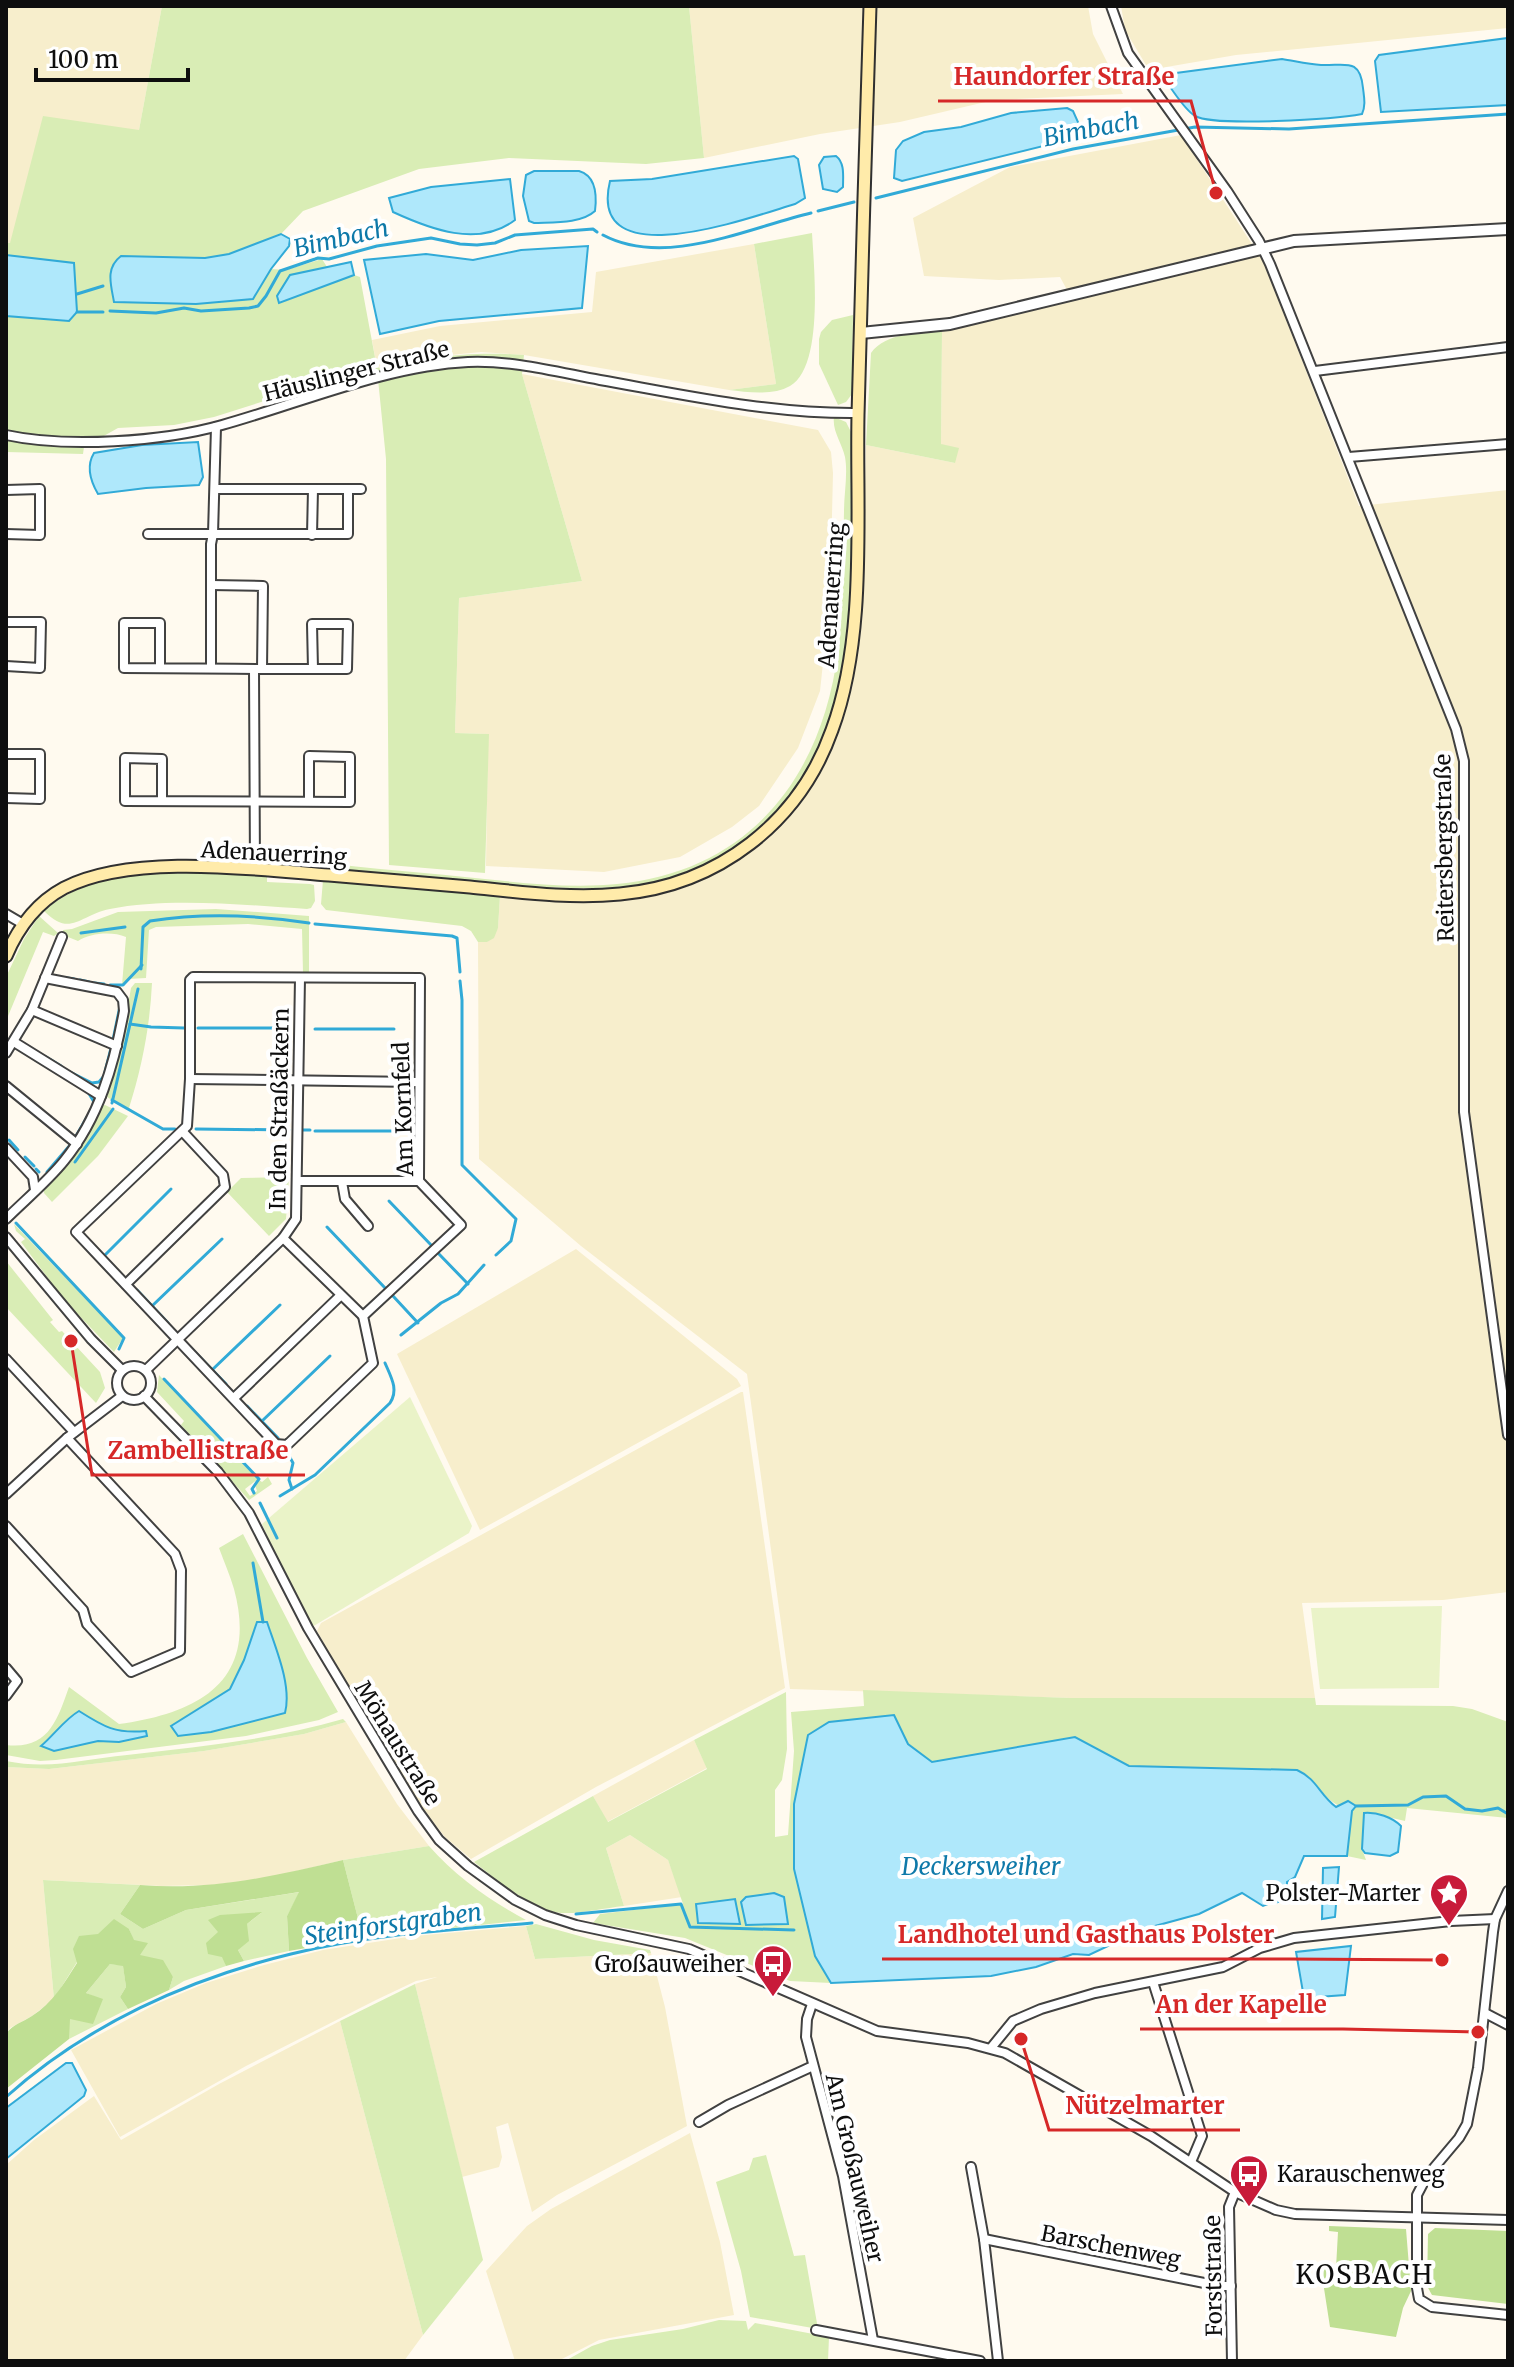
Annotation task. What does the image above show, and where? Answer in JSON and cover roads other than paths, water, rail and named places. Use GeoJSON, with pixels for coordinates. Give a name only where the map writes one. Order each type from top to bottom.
{"type":"FeatureCollection","features":[{"type":"Feature","properties":{"kind":"main road","name":"Adenauerring"},"geometry":{"type":"LineString","coordinates":[[6,956],[23,924],[51,896],[83,880],[122,871],[184,868],[255,870],[548,894],[600,895],[659,888],[692,878],[755,841],[784,813],[808,781],[826,747],[843,694],[854,613],[870,6]]}},
{"type":"Feature","properties":{"kind":"street","name":"Reitersbergstraße"},"geometry":{"type":"LineString","coordinates":[[1111,6],[1128,53],[1227,191],[1262,248],[1315,371],[1462,750],[1464,1112],[1508,1435]]}},
{"type":"Feature","properties":{"kind":"street"},"geometry":{"type":"LineString","coordinates":[[861,333],[950,324],[1262,248],[1325,238],[1508,229]]}},
{"type":"Feature","properties":{"kind":"street"},"geometry":{"type":"LineString","coordinates":[[1315,371],[1508,347]]}},
{"type":"Feature","properties":{"kind":"street","name":"Häuslinger Straße"},"geometry":{"type":"LineString","coordinates":[[6,435],[31,440],[115,440],[192,433],[363,383],[466,362],[527,366],[738,405],[858,413]]}},
{"type":"Feature","properties":{"kind":"street"},"geometry":{"type":"LineString","coordinates":[[211,668],[216,427]]}},
{"type":"Feature","properties":{"kind":"street"},"geometry":{"type":"LineString","coordinates":[[1349,457],[1508,444]]}},
{"type":"Feature","properties":{"kind":"street"},"geometry":{"type":"LineString","coordinates":[[6,490],[40,489],[40,535],[6,534]]}},
{"type":"Feature","properties":{"kind":"street"},"geometry":{"type":"LineString","coordinates":[[215,489],[361,489]]}},
{"type":"Feature","properties":{"kind":"street"},"geometry":{"type":"LineString","coordinates":[[312,535],[313,489]]}},
{"type":"Feature","properties":{"kind":"street"},"geometry":{"type":"LineString","coordinates":[[148,534],[348,534],[348,489]]}},
{"type":"Feature","properties":{"kind":"street"},"geometry":{"type":"LineString","coordinates":[[211,585],[263,586],[258,669],[255,870]]}},
{"type":"Feature","properties":{"kind":"street"},"geometry":{"type":"LineString","coordinates":[[6,622],[41,622],[40,668],[6,666]]}},
{"type":"Feature","properties":{"kind":"street"},"geometry":{"type":"LineString","coordinates":[[160,668],[160,623],[124,623],[124,668],[258,669],[313,669],[347,669],[348,624],[312,624],[313,669]]}},
{"type":"Feature","properties":{"kind":"street"},"geometry":{"type":"LineString","coordinates":[[6,754],[40,754],[40,799],[6,798]]}},
{"type":"Feature","properties":{"kind":"street"},"geometry":{"type":"LineString","coordinates":[[162,801],[162,759],[125,758],[125,801],[255,802],[309,802],[350,802],[350,757],[309,756],[309,802]]}},
{"type":"Feature","properties":{"kind":"street"},"geometry":{"type":"LineString","coordinates":[[6,914],[23,924]]}},
{"type":"Feature","properties":{"kind":"street"},"geometry":{"type":"LineString","coordinates":[[6,1053],[32,1010],[62,937]]}},
{"type":"Feature","properties":{"kind":"street"},"geometry":{"type":"LineString","coordinates":[[283,1238],[363,1316],[373,1363],[292,1442],[281,1446],[177,1341],[76,1232],[183,1132],[188,1120],[190,1079],[190,980],[193,977],[300,978]]}},
{"type":"Feature","properties":{"kind":"street"},"geometry":{"type":"LineString","coordinates":[[6,1219],[53,1173],[77,1144],[101,1096],[117,1046],[124,1005],[117,992],[45,978]]}},
{"type":"Feature","properties":{"kind":"street","name":"In den Straßäckern"},"geometry":{"type":"LineString","coordinates":[[146,1370],[283,1238],[296,1219],[300,978]]}},
{"type":"Feature","properties":{"kind":"street","name":"Am Kornfeld"},"geometry":{"type":"LineString","coordinates":[[300,978],[420,978],[417,1082],[419,1181],[461,1225],[363,1316]]}},
{"type":"Feature","properties":{"kind":"street"},"geometry":{"type":"LineString","coordinates":[[32,1010],[117,1046]]}},
{"type":"Feature","properties":{"kind":"street"},"geometry":{"type":"LineString","coordinates":[[14,1042],[101,1096]]}},
{"type":"Feature","properties":{"kind":"street"},"geometry":{"type":"LineString","coordinates":[[190,1079],[417,1082]]}},
{"type":"Feature","properties":{"kind":"street"},"geometry":{"type":"LineString","coordinates":[[6,1086],[77,1144]]}},
{"type":"Feature","properties":{"kind":"street"},"geometry":{"type":"LineString","coordinates":[[126,1284],[225,1187],[223,1175],[183,1132]]}},
{"type":"Feature","properties":{"kind":"street"},"geometry":{"type":"LineString","coordinates":[[6,1148],[33,1177],[35,1190]]}},
{"type":"Feature","properties":{"kind":"street"},"geometry":{"type":"LineString","coordinates":[[297,1181],[419,1181]]}},
{"type":"Feature","properties":{"kind":"street"},"geometry":{"type":"LineString","coordinates":[[342,1182],[345,1199],[368,1226]]}},
{"type":"Feature","properties":{"kind":"street"},"geometry":{"type":"LineString","coordinates":[[6,1237],[91,1339],[122,1370]]}},
{"type":"Feature","properties":{"kind":"street"},"geometry":{"type":"LineString","coordinates":[[234,1398],[340,1296]]}},
{"type":"Feature","properties":{"kind":"street"},"geometry":{"type":"LineString","coordinates":[[6,1359],[175,1554],[181,1570],[180,1651],[131,1672],[87,1624],[83,1610],[6,1526]]}},
{"type":"Feature","properties":{"kind":"street"},"geometry":{"type":"LineString","coordinates":[[132,1366],[146,1370],[150,1382],[144,1396],[135,1399],[122,1396],[117,1383],[122,1370],[132,1366]]}},
{"type":"Feature","properties":{"kind":"street"},"geometry":{"type":"LineString","coordinates":[[6,1494],[71,1435],[122,1396]]}},
{"type":"Feature","properties":{"kind":"street","name":"Mönaustraße"},"geometry":{"type":"LineString","coordinates":[[144,1396],[218,1472],[249,1513],[340,1684],[439,1840],[515,1900],[545,1915],[576,1925],[689,1949],[886,2033],[991,2048],[1025,2063],[1101,2106],[1235,2192],[1276,2210],[1295,2214],[1417,2215],[1508,2220]]}},
{"type":"Feature","properties":{"kind":"street"},"geometry":{"type":"LineString","coordinates":[[6,1668],[17,1681],[6,1696]]}},
{"type":"Feature","properties":{"kind":"street"},"geometry":{"type":"LineString","coordinates":[[1508,1891],[1495,1919],[1478,2068],[1467,2124],[1419,2188],[1417,2215],[1417,2288],[1423,2303],[1432,2307],[1508,2315]]}},
{"type":"Feature","properties":{"kind":"street"},"geometry":{"type":"LineString","coordinates":[[991,2048],[1013,2021],[1041,2009],[1095,1993],[1223,1967],[1260,1948],[1294,1938],[1495,1919]]}},
{"type":"Feature","properties":{"kind":"street"},"geometry":{"type":"LineString","coordinates":[[1153,1982],[1202,2136],[1191,2162]]}},
{"type":"Feature","properties":{"kind":"street","name":"Am Großauweiher"},"geometry":{"type":"LineString","coordinates":[[812,2004],[806,2030],[843,2176],[873,2340]]}},
{"type":"Feature","properties":{"kind":"street"},"geometry":{"type":"LineString","coordinates":[[1485,2013],[1508,2025]]}},
{"type":"Feature","properties":{"kind":"street"},"geometry":{"type":"LineString","coordinates":[[699,2122],[728,2105],[813,2066]]}},
{"type":"Feature","properties":{"kind":"street"},"geometry":{"type":"LineString","coordinates":[[971,2167],[984,2239],[998,2361]]}},
{"type":"Feature","properties":{"kind":"street","name":"Forststraße"},"geometry":{"type":"LineString","coordinates":[[1232,2361],[1229,2207],[1235,2192]]}},
{"type":"Feature","properties":{"kind":"street","name":"Barschenweg"},"geometry":{"type":"LineString","coordinates":[[984,2239],[1231,2286]]}},
{"type":"Feature","properties":{"kind":"street"},"geometry":{"type":"LineString","coordinates":[[816,2330],[980,2361]]}},
{"type":"Feature","properties":{"kind":"water"},"geometry":{"type":"Polygon","coordinates":[[[1508,38],[1508,105],[1381,112],[1375,61],[1379,55],[1508,38]]]}},
{"type":"Feature","properties":{"kind":"water"},"geometry":{"type":"Polygon","coordinates":[[[1282,59],[1355,67],[1363,88],[1362,114],[1276,121],[1207,119],[1191,113],[1167,83],[1168,77],[1176,73],[1282,59]]]}},
{"type":"Feature","properties":{"kind":"water"},"geometry":{"type":"Polygon","coordinates":[[[1067,108],[1073,111],[1082,131],[1080,137],[902,181],[894,178],[896,150],[903,141],[924,132],[961,127],[1011,113],[1067,108]]]}},
{"type":"Feature","properties":{"kind":"water"},"geometry":{"type":"Polygon","coordinates":[[[794,156],[798,159],[805,198],[745,219],[678,234],[647,235],[623,228],[609,211],[610,181],[652,179],[794,156]]]}},
{"type":"Feature","properties":{"kind":"water"},"geometry":{"type":"Polygon","coordinates":[[[836,156],[841,162],[843,174],[843,187],[837,192],[823,189],[819,165],[824,157],[836,156]]]}},
{"type":"Feature","properties":{"kind":"water"},"geometry":{"type":"Polygon","coordinates":[[[534,171],[579,171],[592,182],[595,211],[574,220],[529,221],[523,196],[526,175],[534,171]]]}},
{"type":"Feature","properties":{"kind":"water"},"geometry":{"type":"Polygon","coordinates":[[[510,179],[515,220],[486,233],[454,233],[422,224],[393,212],[389,198],[431,187],[510,179]]]}},
{"type":"Feature","properties":{"kind":"water"},"geometry":{"type":"Polygon","coordinates":[[[281,234],[290,239],[289,246],[253,299],[196,304],[114,302],[111,271],[121,256],[205,258],[229,254],[281,234]]]}},
{"type":"Feature","properties":{"kind":"water"},"geometry":{"type":"Polygon","coordinates":[[[588,246],[582,308],[439,321],[380,334],[364,260],[426,254],[473,260],[521,250],[588,246]]]}},
{"type":"Feature","properties":{"kind":"water"},"geometry":{"type":"Polygon","coordinates":[[[6,255],[74,263],[77,312],[69,321],[6,316],[6,255]]]}},
{"type":"Feature","properties":{"kind":"water"},"geometry":{"type":"Polygon","coordinates":[[[351,262],[354,275],[279,303],[277,296],[290,275],[351,262]]]}},
{"type":"Feature","properties":{"kind":"water"},"geometry":{"type":"Polygon","coordinates":[[[198,442],[203,477],[199,485],[98,494],[93,484],[90,469],[94,453],[142,445],[198,442]]]}},
{"type":"Feature","properties":{"kind":"water"},"geometry":{"type":"Polygon","coordinates":[[[257,1622],[267,1622],[278,1656],[285,1679],[285,1713],[211,1732],[178,1736],[171,1726],[230,1689],[257,1622]]]}},
{"type":"Feature","properties":{"kind":"water"},"geometry":{"type":"Polygon","coordinates":[[[79,1711],[111,1728],[146,1731],[147,1736],[119,1742],[98,1741],[54,1751],[41,1746],[79,1711]]]}},
{"type":"Feature","properties":{"kind":"water","name":"Deckersweiher"},"geometry":{"type":"Polygon","coordinates":[[[894,1715],[908,1744],[932,1762],[1075,1737],[1129,1766],[1297,1770],[1309,1778],[1336,1807],[1348,1801],[1356,1806],[1352,1811],[1347,1856],[1304,1856],[1295,1877],[1287,1882],[1287,1888],[1281,1893],[1281,1901],[1263,1906],[1242,1893],[1199,1914],[1144,1929],[1089,1955],[1073,1954],[1036,1967],[991,1976],[831,1983],[815,1956],[794,1869],[794,1804],[808,1735],[829,1722],[894,1715]]]}},
{"type":"Feature","properties":{"kind":"water"},"geometry":{"type":"Polygon","coordinates":[[[1364,1813],[1384,1816],[1401,1826],[1398,1852],[1390,1856],[1365,1853],[1362,1849],[1364,1813]]]}},
{"type":"Feature","properties":{"kind":"water"},"geometry":{"type":"Polygon","coordinates":[[[1339,1867],[1335,1917],[1322,1919],[1323,1868],[1339,1867]]]}},
{"type":"Feature","properties":{"kind":"water"},"geometry":{"type":"Polygon","coordinates":[[[774,1893],[784,1897],[788,1924],[746,1925],[741,1902],[746,1897],[774,1893]]]}},
{"type":"Feature","properties":{"kind":"water"},"geometry":{"type":"Polygon","coordinates":[[[735,1899],[740,1924],[698,1923],[696,1904],[735,1899]]]}},
{"type":"Feature","properties":{"kind":"water"},"geometry":{"type":"Polygon","coordinates":[[[1351,1946],[1345,1995],[1304,1998],[1296,1952],[1351,1946]]]}},
{"type":"Feature","properties":{"kind":"water"},"geometry":{"type":"Polygon","coordinates":[[[66,2063],[72,2063],[86,2090],[84,2096],[6,2159],[6,2108],[66,2063]]]}},
{"type":"Feature","properties":{"kind":"waterway","name":"Bimbach"},"geometry":{"type":"LineString","coordinates":[[876,198],[1073,149],[1195,127],[1289,129],[1508,114]]}},
{"type":"Feature","properties":{"kind":"waterway","name":"Bimbach"},"geometry":{"type":"LineString","coordinates":[[818,211],[854,202]]}},
{"type":"Feature","properties":{"kind":"waterway","name":"Bimbach"},"geometry":{"type":"LineString","coordinates":[[603,235],[627,244],[653,248],[679,246],[707,242],[811,213]]}},
{"type":"Feature","properties":{"kind":"waterway","name":"Bimbach"},"geometry":{"type":"LineString","coordinates":[[110,311],[156,313],[184,308],[201,311],[258,306],[280,271],[318,258],[329,259],[377,246],[431,238],[477,245],[495,243],[515,235],[593,229],[597,232]]}},
{"type":"Feature","properties":{"kind":"waterway"},"geometry":{"type":"LineString","coordinates":[[77,294],[103,286]]}},
{"type":"Feature","properties":{"kind":"waterway","name":"Bimbach"},"geometry":{"type":"LineString","coordinates":[[77,312],[103,312]]}},
{"type":"Feature","properties":{"kind":"waterway"},"geometry":{"type":"LineString","coordinates":[[141,969],[143,927],[150,921],[229,916],[309,923]]}},
{"type":"Feature","properties":{"kind":"waterway"},"geometry":{"type":"LineString","coordinates":[[315,924],[452,936],[457,938],[460,972]]}},
{"type":"Feature","properties":{"kind":"waterway"},"geometry":{"type":"LineString","coordinates":[[81,933],[125,927]]}},
{"type":"Feature","properties":{"kind":"waterway"},"geometry":{"type":"LineString","coordinates":[[110,985],[123,985],[142,965]]}},
{"type":"Feature","properties":{"kind":"waterway"},"geometry":{"type":"LineString","coordinates":[[67,978],[74,979]]}},
{"type":"Feature","properties":{"kind":"waterway"},"geometry":{"type":"LineString","coordinates":[[80,980],[89,982]]}},
{"type":"Feature","properties":{"kind":"waterway"},"geometry":{"type":"LineString","coordinates":[[460,981],[462,1165],[516,1219],[511,1241],[496,1255]]}},
{"type":"Feature","properties":{"kind":"waterway"},"geometry":{"type":"LineString","coordinates":[[94,983],[104,984]]}},
{"type":"Feature","properties":{"kind":"waterway"},"geometry":{"type":"LineString","coordinates":[[112,1103],[138,989]]}},
{"type":"Feature","properties":{"kind":"waterway"},"geometry":{"type":"LineString","coordinates":[[113,1040],[120,1006]]}},
{"type":"Feature","properties":{"kind":"waterway"},"geometry":{"type":"LineString","coordinates":[[130,1024],[184,1028]]}},
{"type":"Feature","properties":{"kind":"waterway"},"geometry":{"type":"LineString","coordinates":[[198,1028],[290,1028]]}},
{"type":"Feature","properties":{"kind":"waterway"},"geometry":{"type":"LineString","coordinates":[[315,1029],[394,1029]]}},
{"type":"Feature","properties":{"kind":"waterway"},"geometry":{"type":"LineString","coordinates":[[70,1072],[92,1083],[99,1082],[104,1076],[111,1048]]}},
{"type":"Feature","properties":{"kind":"waterway"},"geometry":{"type":"LineString","coordinates":[[46,1057],[61,1066]]}},
{"type":"Feature","properties":{"kind":"waterway"},"geometry":{"type":"LineString","coordinates":[[37,1061],[48,1067]]}},
{"type":"Feature","properties":{"kind":"waterway"},"geometry":{"type":"LineString","coordinates":[[88,1092],[94,1102],[91,1110]]}},
{"type":"Feature","properties":{"kind":"waterway"},"geometry":{"type":"LineString","coordinates":[[112,1100],[163,1129],[175,1129]]}},
{"type":"Feature","properties":{"kind":"waterway"},"geometry":{"type":"LineString","coordinates":[[75,1162],[113,1109]]}},
{"type":"Feature","properties":{"kind":"waterway"},"geometry":{"type":"LineString","coordinates":[[75,1138],[87,1117]]}},
{"type":"Feature","properties":{"kind":"waterway"},"geometry":{"type":"LineString","coordinates":[[196,1129],[289,1130]]}},
{"type":"Feature","properties":{"kind":"waterway"},"geometry":{"type":"LineString","coordinates":[[301,1130],[310,1130]]}},
{"type":"Feature","properties":{"kind":"waterway"},"geometry":{"type":"LineString","coordinates":[[315,1131],[407,1131]]}},
{"type":"Feature","properties":{"kind":"waterway"},"geometry":{"type":"LineString","coordinates":[[9,1140],[18,1150]]}},
{"type":"Feature","properties":{"kind":"waterway"},"geometry":{"type":"LineString","coordinates":[[47,1172],[71,1144]]}},
{"type":"Feature","properties":{"kind":"waterway"},"geometry":{"type":"LineString","coordinates":[[25,1157],[34,1166]]}},
{"type":"Feature","properties":{"kind":"waterway"},"geometry":{"type":"LineString","coordinates":[[36,1169],[39,1172]]}},
{"type":"Feature","properties":{"kind":"waterway"},"geometry":{"type":"LineString","coordinates":[[104,1256],[171,1189]]}},
{"type":"Feature","properties":{"kind":"waterway"},"geometry":{"type":"LineString","coordinates":[[389,1201],[432,1246]]}},
{"type":"Feature","properties":{"kind":"waterway"},"geometry":{"type":"LineString","coordinates":[[16,1223],[124,1338],[119,1349]]}},
{"type":"Feature","properties":{"kind":"waterway"},"geometry":{"type":"LineString","coordinates":[[327,1227],[386,1289]]}},
{"type":"Feature","properties":{"kind":"waterway"},"geometry":{"type":"LineString","coordinates":[[152,1306],[222,1239]]}},
{"type":"Feature","properties":{"kind":"waterway"},"geometry":{"type":"LineString","coordinates":[[438,1253],[468,1284]]}},
{"type":"Feature","properties":{"kind":"waterway"},"geometry":{"type":"LineString","coordinates":[[401,1335],[441,1303],[458,1294],[484,1265]]}},
{"type":"Feature","properties":{"kind":"waterway"},"geometry":{"type":"LineString","coordinates":[[137,1290],[168,1323]]}},
{"type":"Feature","properties":{"kind":"waterway"},"geometry":{"type":"LineString","coordinates":[[393,1296],[418,1323]]}},
{"type":"Feature","properties":{"kind":"waterway"},"geometry":{"type":"LineString","coordinates":[[212,1370],[280,1305]]}},
{"type":"Feature","properties":{"kind":"waterway"},"geometry":{"type":"LineString","coordinates":[[191,1348],[226,1384]]}},
{"type":"Feature","properties":{"kind":"waterway"},"geometry":{"type":"LineString","coordinates":[[262,1421],[330,1356]]}},
{"type":"Feature","properties":{"kind":"waterway"},"geometry":{"type":"LineString","coordinates":[[280,1496],[315,1475],[390,1403],[394,1388],[385,1363]]}},
{"type":"Feature","properties":{"kind":"waterway"},"geometry":{"type":"LineString","coordinates":[[164,1379],[259,1479],[252,1489],[254,1493]]}},
{"type":"Feature","properties":{"kind":"waterway"},"geometry":{"type":"LineString","coordinates":[[247,1406],[278,1438]]}},
{"type":"Feature","properties":{"kind":"waterway"},"geometry":{"type":"LineString","coordinates":[[288,1454],[293,1463],[289,1480],[292,1489]]}},
{"type":"Feature","properties":{"kind":"waterway"},"geometry":{"type":"LineString","coordinates":[[260,1503],[277,1538]]}},
{"type":"Feature","properties":{"kind":"waterway"},"geometry":{"type":"LineString","coordinates":[[253,1563],[263,1622]]}},
{"type":"Feature","properties":{"kind":"waterway","name":"Steinforstgraben"},"geometry":{"type":"LineString","coordinates":[[1356,1806],[1408,1805],[1423,1797],[1446,1796],[1465,1809],[1482,1811],[1498,1808],[1508,1814]]}},
{"type":"Feature","properties":{"kind":"waterway","name":"Steinforstgraben"},"geometry":{"type":"LineString","coordinates":[[576,1914],[681,1904],[690,1927],[794,1930]]}},
{"type":"Feature","properties":{"kind":"waterway","name":"Steinforstgraben"},"geometry":{"type":"LineString","coordinates":[[6,2097],[37,2071],[104,2027],[177,1991],[252,1964],[350,1942],[532,1923]]}},
{"type":"Feature","properties":{"kind":"place","name":"Haundorfer Straße"},"geometry":{"type":"Point","coordinates":[1216,193]}},
{"type":"Feature","properties":{"kind":"place","name":"Zambellistraße"},"geometry":{"type":"Point","coordinates":[71,1341]}},
{"type":"Feature","properties":{"kind":"place","name":"Polster-Marter"},"geometry":{"type":"Point","coordinates":[1449,1927]}},
{"type":"Feature","properties":{"kind":"place","name":"Landhotel und Gasthaus Polster"},"geometry":{"type":"Point","coordinates":[1442,1960]}},
{"type":"Feature","properties":{"kind":"place","name":"Großauweiher"},"geometry":{"type":"Point","coordinates":[773,1998]}},
{"type":"Feature","properties":{"kind":"place","name":"An der Kapelle"},"geometry":{"type":"Point","coordinates":[1478,2032]}},
{"type":"Feature","properties":{"kind":"place","name":"Nützelmarter"},"geometry":{"type":"Point","coordinates":[1021,2039]}},
{"type":"Feature","properties":{"kind":"place","name":"Karauschenweg"},"geometry":{"type":"Point","coordinates":[1249,2208]}},
{"type":"Feature","properties":{"kind":"district","name":"KOSBACH"},"geometry":{"type":"Point","coordinates":[1365,2274]}}]}
